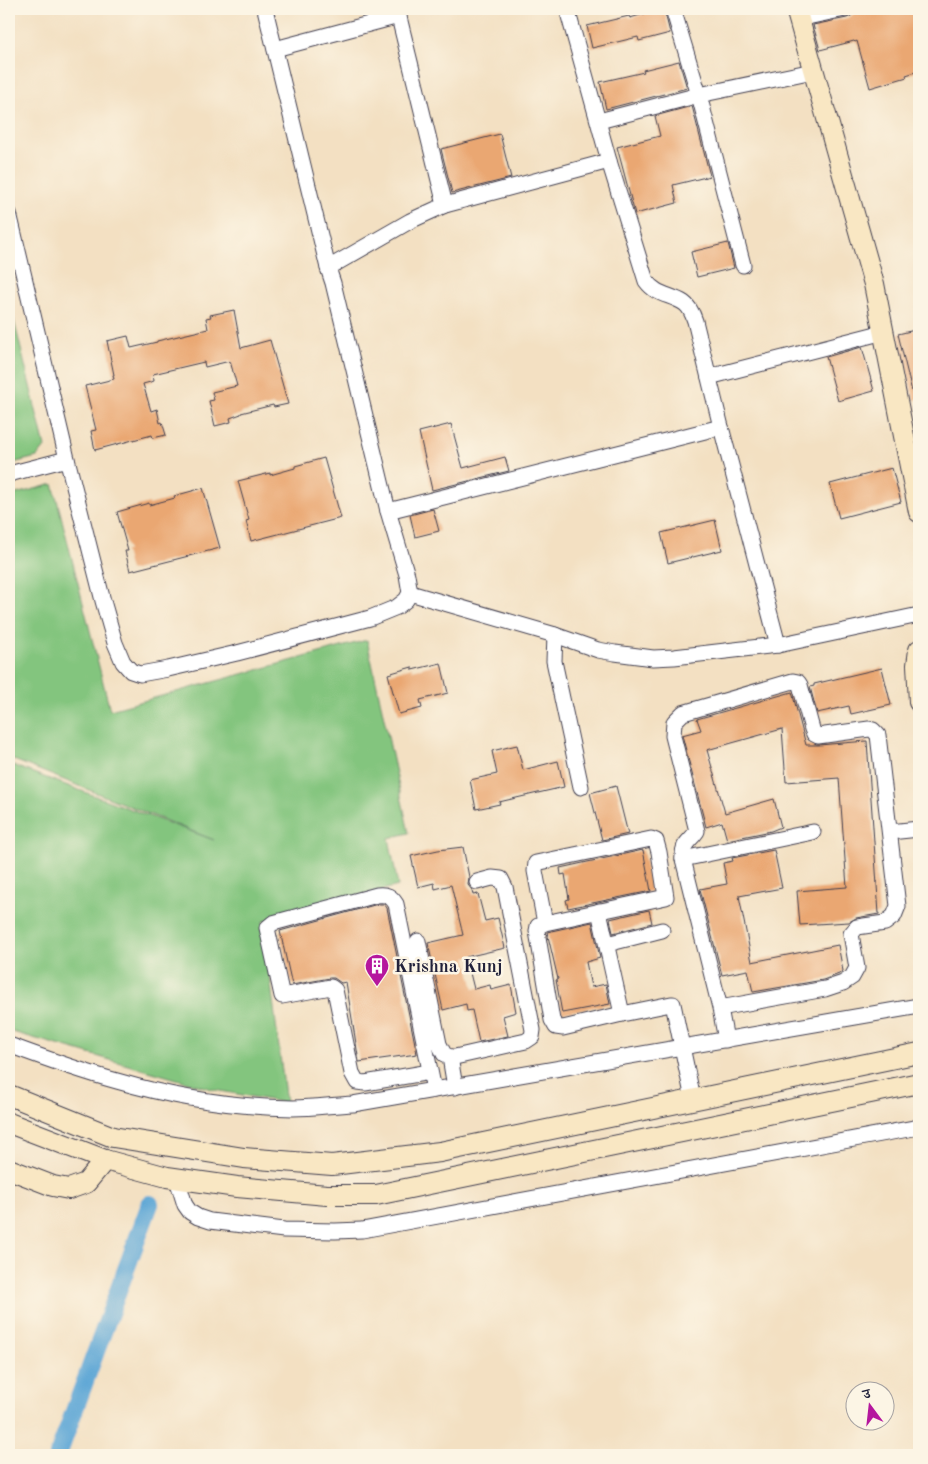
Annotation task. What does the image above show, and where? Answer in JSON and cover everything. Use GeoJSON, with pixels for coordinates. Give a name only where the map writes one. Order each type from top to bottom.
{"type":"FeatureCollection","features":[{"type":"Feature","properties":{"kind":"main road"},"geometry":{"type":"LineString","coordinates":[[797,14],[874,284],[919,512]]}},
{"type":"Feature","properties":{"kind":"main road"},"geometry":{"type":"LineString","coordinates":[[919,650],[917,665],[919,702]]}},
{"type":"Feature","properties":{"kind":"main road"},"geometry":{"type":"LineString","coordinates":[[9,1095],[113,1137],[244,1158],[332,1165],[440,1152],[919,1053]]}},
{"type":"Feature","properties":{"kind":"main road"},"geometry":{"type":"LineString","coordinates":[[9,1123],[105,1160],[167,1177],[237,1187],[327,1196],[376,1195],[919,1084]]}},
{"type":"Feature","properties":{"kind":"main road"},"geometry":{"type":"LineString","coordinates":[[9,1169],[53,1186],[69,1189],[86,1183],[105,1160]]}},
{"type":"Feature","properties":{"kind":"street"},"geometry":{"type":"LineString","coordinates":[[9,212],[66,459],[110,629],[123,662],[131,671],[140,674],[168,669],[347,625],[397,607],[406,600],[410,593],[388,511],[334,283],[328,268],[265,9]]}},
{"type":"Feature","properties":{"kind":"street"},"geometry":{"type":"LineString","coordinates":[[567,9],[646,281],[650,287],[658,292],[685,303],[689,307],[695,321],[778,645]]}},
{"type":"Feature","properties":{"kind":"street"},"geometry":{"type":"LineString","coordinates":[[673,9],[699,95],[743,265]]}},
{"type":"Feature","properties":{"kind":"street"},"geometry":{"type":"LineString","coordinates":[[797,14],[845,9]]}},
{"type":"Feature","properties":{"kind":"street"},"geometry":{"type":"LineString","coordinates":[[275,49],[398,12],[445,205]]}},
{"type":"Feature","properties":{"kind":"street"},"geometry":{"type":"LineString","coordinates":[[599,121],[699,95],[813,70]]}},
{"type":"Feature","properties":{"kind":"street"},"geometry":{"type":"LineString","coordinates":[[328,268],[410,221],[445,205],[610,161]]}},
{"type":"Feature","properties":{"kind":"street"},"geometry":{"type":"LineString","coordinates":[[709,377],[884,332]]}},
{"type":"Feature","properties":{"kind":"street"},"geometry":{"type":"LineString","coordinates":[[388,511],[721,427]]}},
{"type":"Feature","properties":{"kind":"street"},"geometry":{"type":"LineString","coordinates":[[9,474],[66,459]]}},
{"type":"Feature","properties":{"kind":"street"},"geometry":{"type":"LineString","coordinates":[[410,593],[555,635],[598,650],[653,658],[778,645],[919,615]]}},
{"type":"Feature","properties":{"kind":"street"},"geometry":{"type":"LineString","coordinates":[[555,635],[554,661],[581,787]]}},
{"type":"Feature","properties":{"kind":"street"},"geometry":{"type":"LineString","coordinates":[[720,1008],[825,989],[843,983],[852,977],[857,968],[851,934],[857,927],[885,923],[894,916],[898,906],[879,741],[876,732],[869,729],[818,736],[814,734],[798,682],[793,681],[683,713],[674,722],[673,736],[697,831],[684,845],[683,859],[720,1008],[726,1040]]}},
{"type":"Feature","properties":{"kind":"street"},"geometry":{"type":"LineString","coordinates":[[890,832],[919,829]]}},
{"type":"Feature","properties":{"kind":"street"},"geometry":{"type":"LineString","coordinates":[[683,859],[813,832]]}},
{"type":"Feature","properties":{"kind":"street"},"geometry":{"type":"LineString","coordinates":[[545,923],[535,871],[536,863],[648,840],[656,842],[666,897],[545,923],[538,926],[537,931],[552,1020],[556,1027],[563,1028],[673,1004],[693,1099]]}},
{"type":"Feature","properties":{"kind":"street"},"geometry":{"type":"LineString","coordinates":[[418,941],[438,1044],[444,1054],[455,1057],[526,1041],[532,1037],[533,1033],[505,887],[501,879],[497,878],[476,882]]}},
{"type":"Feature","properties":{"kind":"street"},"geometry":{"type":"LineString","coordinates":[[430,1072],[365,1083],[357,1082],[352,1073],[335,990],[331,988],[282,996],[268,926],[273,923],[377,895],[386,894],[392,898],[396,904],[434,1090]]}},
{"type":"Feature","properties":{"kind":"street"},"geometry":{"type":"LineString","coordinates":[[599,911],[622,1014]]}},
{"type":"Feature","properties":{"kind":"street"},"geometry":{"type":"LineString","coordinates":[[607,944],[662,930]]}},
{"type":"Feature","properties":{"kind":"street"},"geometry":{"type":"LineString","coordinates":[[9,1045],[118,1082],[180,1096],[222,1102],[293,1108],[353,1104],[919,1006]]}},
{"type":"Feature","properties":{"kind":"street"},"geometry":{"type":"LineString","coordinates":[[450,1057],[455,1087]]}},
{"type":"Feature","properties":{"kind":"street"},"geometry":{"type":"LineString","coordinates":[[178,1179],[185,1205],[190,1212],[198,1217],[210,1221],[284,1230],[335,1232],[362,1230],[919,1127]]}},
{"type":"Feature","properties":{"kind":"green space"},"geometry":{"type":"Polygon","coordinates":[[[9,300],[45,447],[37,457],[9,464],[9,300]]]}},
{"type":"Feature","properties":{"kind":"green space"},"geometry":{"type":"Polygon","coordinates":[[[53,484],[110,710],[367,640],[409,833],[389,838],[398,886],[263,921],[286,1103],[215,1090],[9,1031],[9,764],[214,840],[9,758],[9,496],[53,484]]]}},
{"type":"Feature","properties":{"kind":"building"},"geometry":{"type":"Polygon","coordinates":[[[664,9],[670,33],[639,41],[638,37],[592,48],[587,26],[629,16],[630,18],[664,9]]]}},
{"type":"Feature","properties":{"kind":"building"},"geometry":{"type":"Polygon","coordinates":[[[867,9],[919,9],[919,71],[906,75],[907,77],[870,88],[857,41],[820,50],[813,25],[847,18],[854,13],[867,9]]]}},
{"type":"Feature","properties":{"kind":"building"},"geometry":{"type":"Polygon","coordinates":[[[679,61],[687,88],[606,109],[600,82],[644,72],[643,70],[679,61]]]}},
{"type":"Feature","properties":{"kind":"building"},"geometry":{"type":"Polygon","coordinates":[[[692,106],[710,176],[673,185],[677,203],[635,214],[617,147],[660,136],[655,116],[692,106]]]}},
{"type":"Feature","properties":{"kind":"building"},"geometry":{"type":"Polygon","coordinates":[[[500,134],[511,178],[452,193],[441,149],[500,134]]]}},
{"type":"Feature","properties":{"kind":"building"},"geometry":{"type":"Polygon","coordinates":[[[728,243],[734,268],[697,277],[691,252],[728,243]]]}},
{"type":"Feature","properties":{"kind":"building"},"geometry":{"type":"Polygon","coordinates":[[[234,310],[241,348],[270,340],[288,404],[274,407],[273,405],[241,413],[230,418],[231,422],[215,426],[209,401],[214,400],[212,392],[237,386],[230,361],[205,367],[204,362],[153,374],[154,381],[143,384],[151,411],[157,409],[160,423],[162,422],[166,435],[153,438],[152,435],[95,450],[91,431],[96,430],[85,386],[114,379],[107,341],[128,336],[131,348],[157,342],[208,329],[206,318],[211,317],[210,315],[234,310]]]}},
{"type":"Feature","properties":{"kind":"building"},"geometry":{"type":"Polygon","coordinates":[[[919,329],[919,399],[914,400],[898,334],[919,329]]]}},
{"type":"Feature","properties":{"kind":"building"},"geometry":{"type":"Polygon","coordinates":[[[862,347],[874,391],[838,401],[826,357],[862,347]]]}},
{"type":"Feature","properties":{"kind":"building"},"geometry":{"type":"Polygon","coordinates":[[[451,424],[463,468],[505,457],[509,471],[432,490],[419,432],[451,424]]]}},
{"type":"Feature","properties":{"kind":"building"},"geometry":{"type":"Polygon","coordinates":[[[324,458],[341,518],[251,541],[246,521],[249,520],[238,481],[270,473],[270,475],[324,458]]]}},
{"type":"Feature","properties":{"kind":"building"},"geometry":{"type":"Polygon","coordinates":[[[892,468],[901,502],[839,518],[830,484],[892,468]]]}},
{"type":"Feature","properties":{"kind":"building"},"geometry":{"type":"Polygon","coordinates":[[[203,488],[220,548],[130,571],[125,551],[128,551],[117,512],[175,498],[174,496],[203,488]]]}},
{"type":"Feature","properties":{"kind":"building"},"geometry":{"type":"Polygon","coordinates":[[[433,509],[439,531],[415,537],[410,515],[433,509]]]}},
{"type":"Feature","properties":{"kind":"building"},"geometry":{"type":"Polygon","coordinates":[[[715,520],[722,550],[668,563],[661,533],[715,520]]]}},
{"type":"Feature","properties":{"kind":"building"},"geometry":{"type":"Polygon","coordinates":[[[441,663],[448,693],[420,700],[422,708],[399,714],[388,674],[412,667],[412,670],[441,663]]]}},
{"type":"Feature","properties":{"kind":"building"},"geometry":{"type":"Polygon","coordinates":[[[882,668],[891,705],[851,714],[849,706],[817,713],[810,687],[814,686],[814,684],[882,668]]]}},
{"type":"Feature","properties":{"kind":"building"},"geometry":{"type":"Polygon","coordinates":[[[792,692],[806,745],[867,741],[879,914],[856,918],[849,922],[800,925],[797,891],[847,887],[839,778],[786,782],[782,729],[707,750],[725,813],[774,799],[781,827],[771,831],[727,840],[722,822],[706,827],[682,735],[701,730],[697,719],[792,692]]]}},
{"type":"Feature","properties":{"kind":"building"},"geometry":{"type":"Polygon","coordinates":[[[517,745],[523,770],[558,761],[564,787],[476,809],[470,780],[497,774],[492,751],[517,745]]]}},
{"type":"Feature","properties":{"kind":"building"},"geometry":{"type":"Polygon","coordinates":[[[616,786],[628,834],[602,840],[590,793],[616,786]]]}},
{"type":"Feature","properties":{"kind":"building"},"geometry":{"type":"Polygon","coordinates":[[[463,847],[469,877],[468,885],[473,895],[478,894],[485,921],[498,918],[505,948],[466,957],[474,989],[490,985],[491,990],[511,985],[516,1012],[503,1016],[508,1036],[479,1042],[472,1010],[467,1011],[466,1004],[443,1010],[428,943],[463,935],[451,885],[435,889],[434,883],[418,887],[411,856],[463,847]]]}},
{"type":"Feature","properties":{"kind":"building"},"geometry":{"type":"Polygon","coordinates":[[[643,850],[651,891],[568,908],[566,900],[569,899],[565,874],[561,875],[560,868],[643,850]]]}},
{"type":"Feature","properties":{"kind":"building"},"geometry":{"type":"Polygon","coordinates":[[[774,850],[782,888],[739,896],[752,962],[838,945],[843,971],[823,980],[753,992],[748,970],[722,975],[700,889],[727,884],[723,863],[733,861],[732,858],[774,850]]]}},
{"type":"Feature","properties":{"kind":"building","name":"Krishna Kunj"},"geometry":{"type":"Polygon","coordinates":[[[378,904],[384,904],[387,908],[417,1054],[359,1062],[346,982],[341,983],[334,978],[330,978],[292,985],[280,931],[378,904]]]}},
{"type":"Feature","properties":{"kind":"building"},"geometry":{"type":"Polygon","coordinates":[[[649,910],[652,923],[613,933],[610,919],[649,910]]]}},
{"type":"Feature","properties":{"kind":"building"},"geometry":{"type":"Polygon","coordinates":[[[592,922],[600,958],[586,962],[591,987],[606,984],[610,1004],[562,1013],[556,980],[558,979],[547,932],[592,922]]]}},
{"type":"Feature","properties":{"kind":"waterway"},"geometry":{"type":"LineString","coordinates":[[58,1455],[150,1204]]}},
{"type":"Feature","properties":{"kind":"place","name":"Krishna Kunj"},"geometry":{"type":"Point","coordinates":[377,987]}}]}
